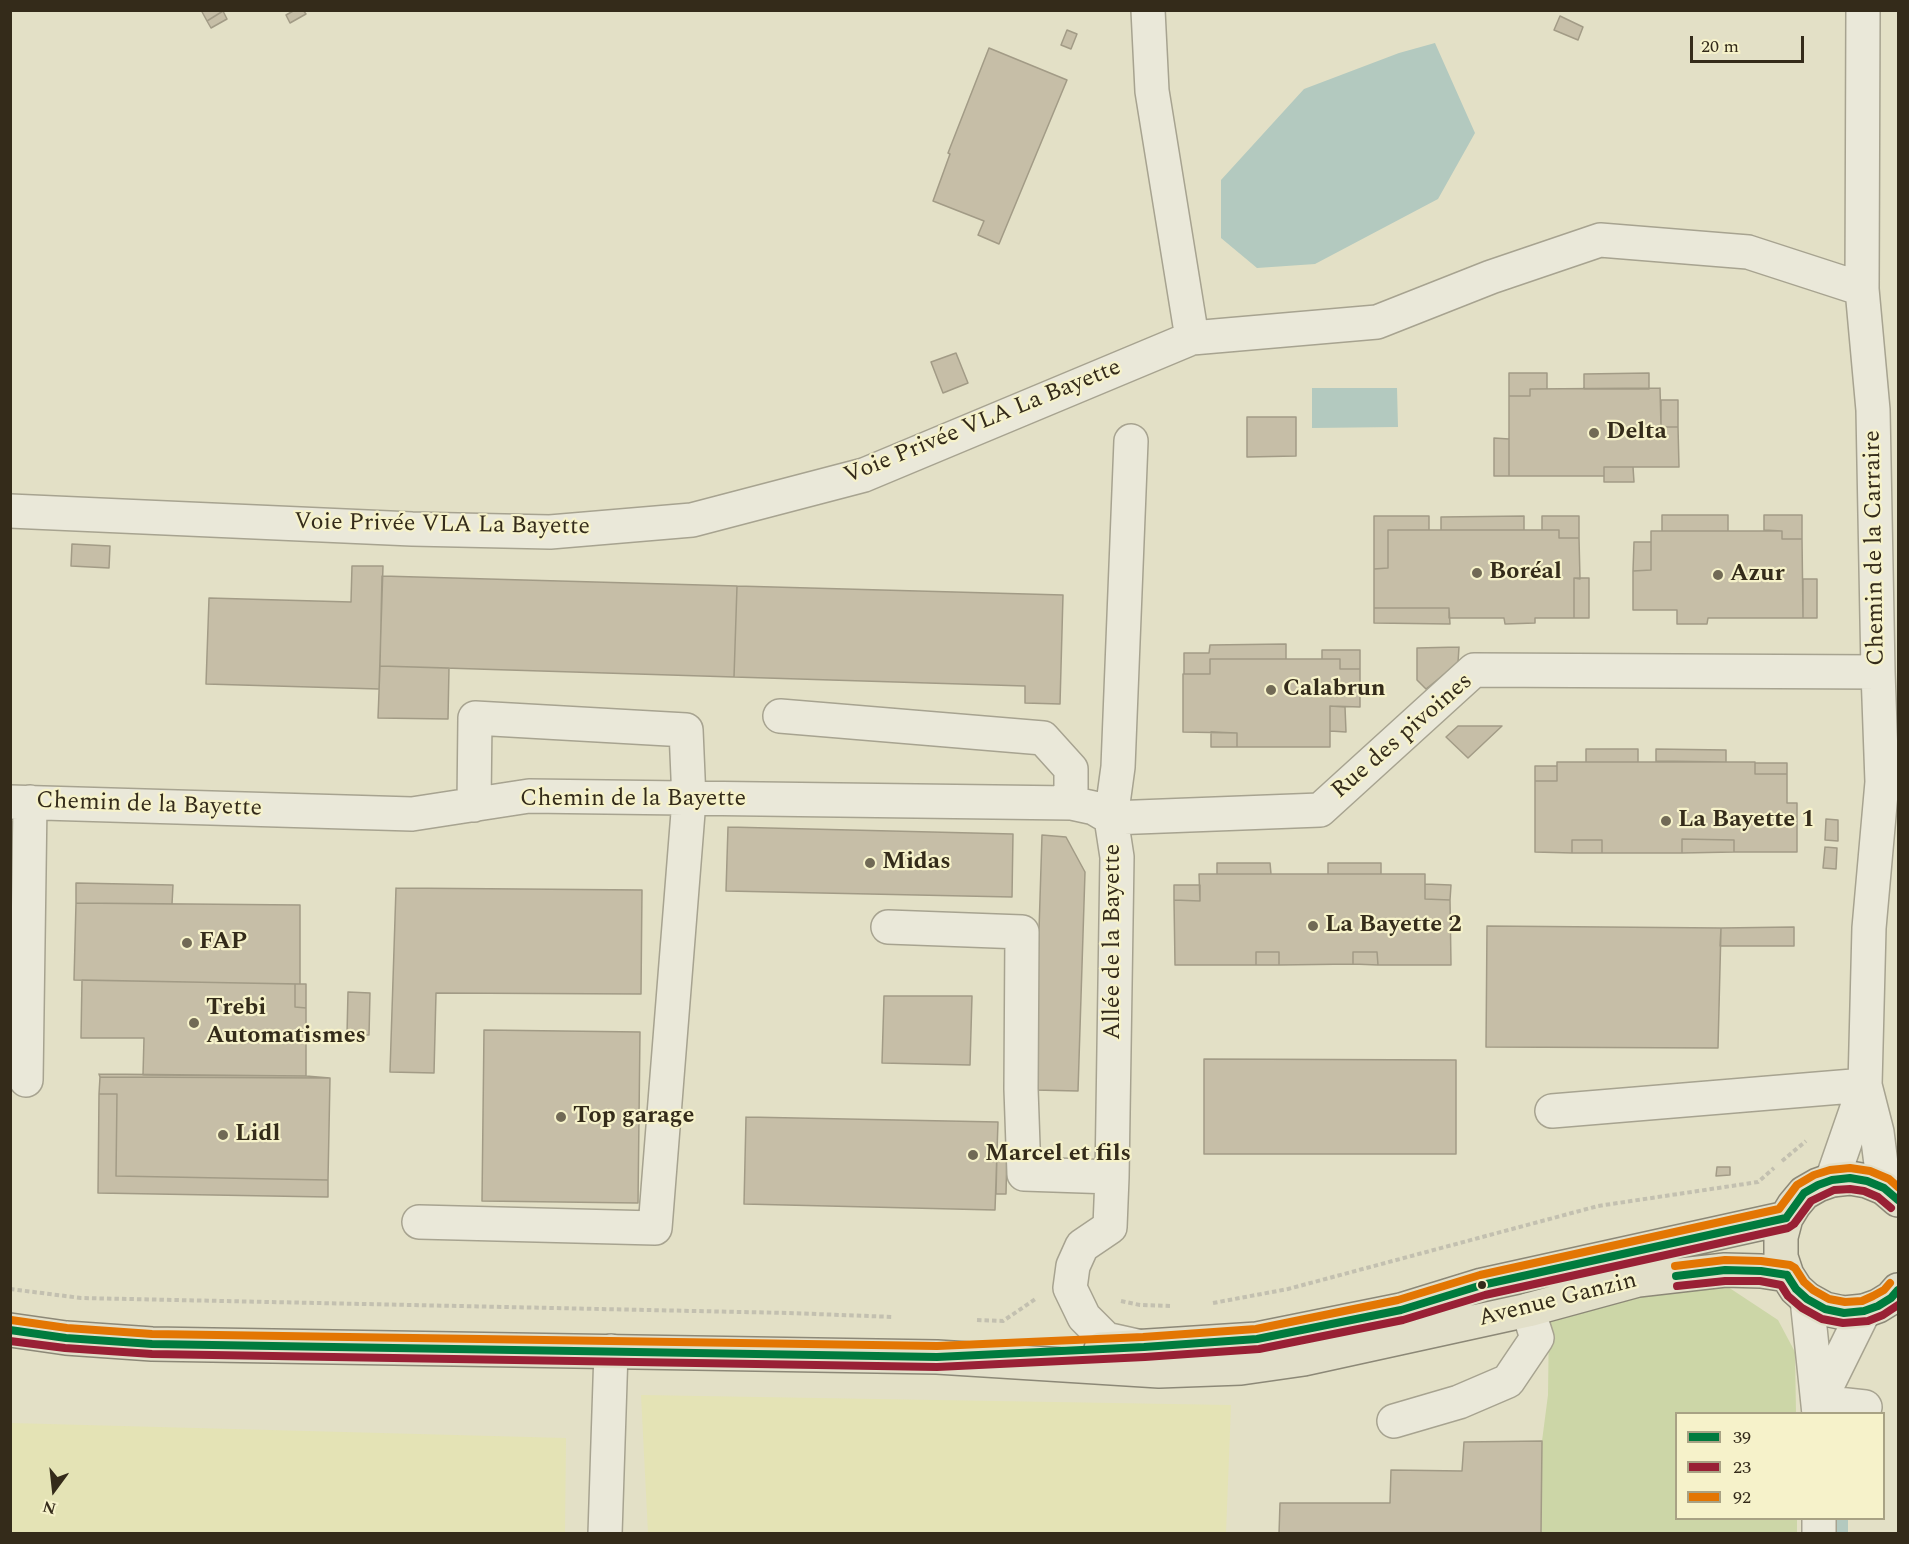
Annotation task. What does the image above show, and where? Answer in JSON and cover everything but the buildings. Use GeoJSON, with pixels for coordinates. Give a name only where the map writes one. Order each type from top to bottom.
{"type":"FeatureCollection","features":[{"type":"Feature","properties":{"kind":"main road"},"geometry":{"type":"LineString","coordinates":[[1797,1287],[1781,1257],[1781,1237],[1786,1218],[1804,1193],[1832,1180],[1850,1178],[1867,1181],[1891,1194]]}},
{"type":"Feature","properties":{"kind":"main road","name":"Avenue Ganzin"},"geometry":{"type":"LineString","coordinates":[[937,1357],[1257,1339],[1401,1310],[1482,1286],[1786,1218]]}},
{"type":"Feature","properties":{"kind":"main road","name":"Avenue Ganzin"},"geometry":{"type":"LineString","coordinates":[[10,1330],[66,1338],[152,1344],[937,1357],[1159,1371],[1241,1368],[1304,1359],[1528,1310],[1638,1280],[1725,1270],[1761,1271],[1797,1287],[1825,1309],[1844,1313],[1864,1311]]}},
{"type":"Feature","properties":{"kind":"main road"},"geometry":{"type":"LineString","coordinates":[[1864,1311],[1878,1306],[1899,1290]]}},
{"type":"Feature","properties":{"kind":"street"},"geometry":{"type":"LineString","coordinates":[[1148,10],[1152,91],[1192,338]]}},
{"type":"Feature","properties":{"kind":"street","name":"Chemin de la Carraire"},"geometry":{"type":"LineString","coordinates":[[1863,10],[1862,289],[1873,410],[1878,672],[1890,783],[1869,928],[1865,1085],[1891,1194]]}},
{"type":"Feature","properties":{"kind":"street","name":"Voie Privée VLA La Bayette"},"geometry":{"type":"LineString","coordinates":[[10,512],[400,529],[550,532],[692,520],[864,475],[1192,338],[1377,322],[1491,277],[1600,240],[1748,252],[1862,289]]}},
{"type":"Feature","properties":{"kind":"street","name":"Allée de la Bayette"},"geometry":{"type":"LineString","coordinates":[[1131,441],[1118,767],[1111,818],[1117,857],[1113,1177],[1110,1227],[1082,1246],[1073,1266],[1070,1288],[1084,1317],[1106,1339],[1144,1347]]}},
{"type":"Feature","properties":{"kind":"street","name":"Rue des pivoines"},"geometry":{"type":"LineString","coordinates":[[1111,818],[1320,810],[1474,670],[1878,672]]}},
{"type":"Feature","properties":{"kind":"street"},"geometry":{"type":"LineString","coordinates":[[780,716],[1043,738],[1071,769],[1071,803]]}},
{"type":"Feature","properties":{"kind":"street"},"geometry":{"type":"LineString","coordinates":[[418,1222],[655,1228],[688,800],[686,730],[475,717],[474,805]]}},
{"type":"Feature","properties":{"kind":"street","name":"Chemin de la Bayette"},"geometry":{"type":"LineString","coordinates":[[20,802],[412,814],[529,796],[688,800],[1071,803],[1094,808],[1111,818]]}},
{"type":"Feature","properties":{"kind":"street"},"geometry":{"type":"LineString","coordinates":[[20,802],[26,1080]]}},
{"type":"Feature","properties":{"kind":"street"},"geometry":{"type":"LineString","coordinates":[[888,927],[1022,932],[1021,1089],[1024,1174],[1113,1177]]}},
{"type":"Feature","properties":{"kind":"street"},"geometry":{"type":"LineString","coordinates":[[1552,1111],[1865,1085]]}},
{"type":"Feature","properties":{"kind":"street","name":"Chemin de la Carraire"},"geometry":{"type":"LineString","coordinates":[[1832,1180],[1865,1085]]}},
{"type":"Feature","properties":{"kind":"street"},"geometry":{"type":"LineString","coordinates":[[1797,1287],[1820,1408]]}},
{"type":"Feature","properties":{"kind":"street"},"geometry":{"type":"LineString","coordinates":[[1394,1421],[1459,1402],[1508,1381],[1537,1338],[1528,1310]]}},
{"type":"Feature","properties":{"kind":"street"},"geometry":{"type":"LineString","coordinates":[[1820,1408],[1864,1311]]}},
{"type":"Feature","properties":{"kind":"street"},"geometry":{"type":"LineString","coordinates":[[605,1533],[611,1351]]}},
{"type":"Feature","properties":{"kind":"street"},"geometry":{"type":"LineString","coordinates":[[1820,1408],[1865,1407]]}},
{"type":"Feature","properties":{"kind":"path"},"geometry":{"type":"LineString","coordinates":[[1207,1304],[1288,1289],[1598,1206],[1758,1182],[1806,1140]]}},
{"type":"Feature","properties":{"kind":"path"},"geometry":{"type":"LineString","coordinates":[[10,1289],[81,1298],[765,1312],[896,1317]]}},
{"type":"Feature","properties":{"kind":"path"},"geometry":{"type":"LineString","coordinates":[[967,1320],[1003,1321],[1044,1294]]}},
{"type":"Feature","properties":{"kind":"path"},"geometry":{"type":"LineString","coordinates":[[1113,1299],[1140,1305],[1173,1306]]}},
{"type":"Feature","properties":{"kind":"green space"},"geometry":{"type":"Polygon","coordinates":[[[1728,1287],[1778,1320],[1795,1352],[1796,1412],[1675,1412],[1675,1520],[1797,1520],[1797,1533],[1541,1534],[1542,1441],[1548,1395],[1549,1318],[1636,1296],[1728,1287]]]}},
{"type":"Feature","properties":{"kind":"green space"},"geometry":{"type":"Polygon","coordinates":[[[641,1395],[1231,1405],[1226,1533],[648,1533],[641,1395]]]}},
{"type":"Feature","properties":{"kind":"green space"},"geometry":{"type":"Polygon","coordinates":[[[11,1423],[566,1438],[565,1533],[11,1533],[11,1423]]]}},
{"type":"Feature","properties":{"kind":"shaded area"},"geometry":{"type":"Polygon","coordinates":[[[1435,43],[1475,133],[1438,199],[1315,264],[1257,268],[1221,238],[1221,180],[1304,89],[1399,53],[1435,43]]]}},
{"type":"Feature","properties":{"kind":"shaded area"},"geometry":{"type":"Polygon","coordinates":[[[1312,388],[1397,388],[1398,427],[1312,428],[1312,388]]]}},
{"type":"Feature","properties":{"kind":"waterway"},"geometry":{"type":"LineString","coordinates":[[1842,1520],[1842,1534]]}},
{"type":"Feature","properties":{"kind":"transit line","name":"92"},"geometry":{"type":"LineString","coordinates":[[11,1320],[67,1328],[152,1334],[937,1346],[1143,1337],[1256,1329],[1398,1300],[1480,1275],[1779,1209],[1797,1185],[1814,1175],[1830,1170],[1850,1168],[1870,1171],[1889,1179],[1898,1187]]}},
{"type":"Feature","properties":{"kind":"transit line","name":"39"},"geometry":{"type":"LineString","coordinates":[[1786,1218],[1804,1193],[1832,1180],[1850,1178],[1867,1181],[1884,1188],[1898,1200]]}},
{"type":"Feature","properties":{"kind":"transit line","name":"23"},"geometry":{"type":"LineString","coordinates":[[10,1341],[65,1348],[152,1354],[937,1367],[1259,1349],[1403,1320],[1485,1295],[1788,1228],[1794,1224],[1811,1201],[1834,1190],[1864,1191],[1878,1197],[1891,1208]]}},
{"type":"Feature","properties":{"kind":"transit line","name":"39"},"geometry":{"type":"LineString","coordinates":[[10,1330],[66,1338],[152,1344],[937,1357],[1144,1347],[1257,1339],[1401,1310],[1482,1285],[1786,1218]]}},
{"type":"Feature","properties":{"kind":"transit line","name":"92"},"geometry":{"type":"LineString","coordinates":[[1675,1266],[1725,1260],[1790,1265],[1813,1290],[1829,1299],[1845,1302],[1862,1301],[1884,1290],[1890,1283]]}},
{"type":"Feature","properties":{"kind":"transit line","name":"39"},"geometry":{"type":"LineString","coordinates":[[1676,1276],[1725,1270],[1761,1271],[1787,1275]]}},
{"type":"Feature","properties":{"kind":"transit line","name":"39"},"geometry":{"type":"LineString","coordinates":[[1787,1275],[1796,1289],[1807,1299],[1825,1309],[1844,1313],[1864,1311],[1878,1306],[1891,1298],[1898,1290]]}},
{"type":"Feature","properties":{"kind":"transit line","name":"23"},"geometry":{"type":"LineString","coordinates":[[1677,1286],[1725,1281],[1760,1281],[1781,1285],[1788,1296],[1802,1308],[1822,1319],[1843,1323],[1868,1321],[1898,1305]]}},
{"type":"Feature","properties":{"kind":"place","name":"Delta"},"geometry":{"type":"Point","coordinates":[1594,433]}},
{"type":"Feature","properties":{"kind":"place","name":"Boréal"},"geometry":{"type":"Point","coordinates":[1477,573]}},
{"type":"Feature","properties":{"kind":"place","name":"Azur"},"geometry":{"type":"Point","coordinates":[1718,575]}},
{"type":"Feature","properties":{"kind":"place","name":"Calabrun"},"geometry":{"type":"Point","coordinates":[1271,690]}},
{"type":"Feature","properties":{"kind":"place","name":"La Bayette 1"},"geometry":{"type":"Point","coordinates":[1666,821]}},
{"type":"Feature","properties":{"kind":"place","name":"Midas"},"geometry":{"type":"Point","coordinates":[870,863]}},
{"type":"Feature","properties":{"kind":"place","name":"La Bayette 2"},"geometry":{"type":"Point","coordinates":[1313,926]}},
{"type":"Feature","properties":{"kind":"place","name":"FAP"},"geometry":{"type":"Point","coordinates":[187,943]}},
{"type":"Feature","properties":{"kind":"place","name":"Trebi Automatismes"},"geometry":{"type":"Point","coordinates":[194,1023]}},
{"type":"Feature","properties":{"kind":"place","name":"Top garage"},"geometry":{"type":"Point","coordinates":[561,1117]}},
{"type":"Feature","properties":{"kind":"place","name":"Lidl"},"geometry":{"type":"Point","coordinates":[223,1135]}},
{"type":"Feature","properties":{"kind":"place","name":"Marcel et fils"},"geometry":{"type":"Point","coordinates":[973,1155]}}]}
